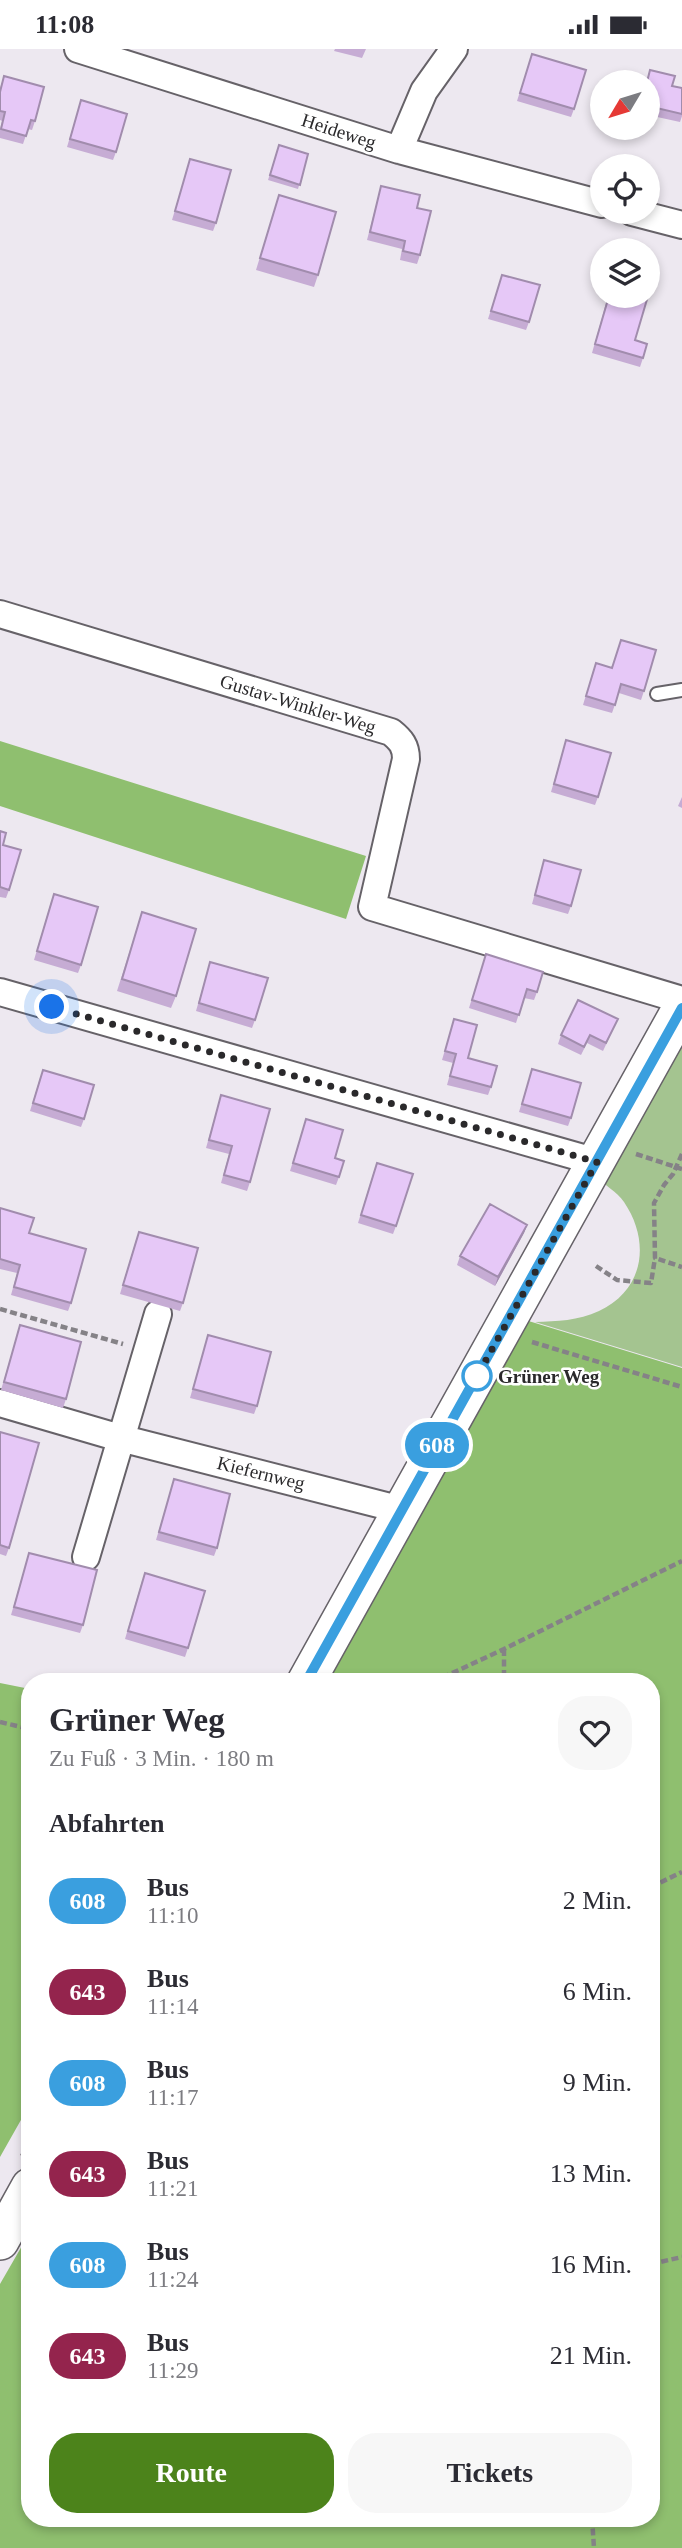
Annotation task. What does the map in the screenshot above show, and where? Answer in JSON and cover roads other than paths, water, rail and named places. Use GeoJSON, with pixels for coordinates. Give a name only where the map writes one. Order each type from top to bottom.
{"type":"FeatureCollection","features":[{"type":"Feature","properties":{"kind":"street","name":"Heideweg"},"geometry":{"type":"LineString","coordinates":[[78,49],[399,150],[590,201]]}},
{"type":"Feature","properties":{"kind":"street"},"geometry":{"type":"LineString","coordinates":[[399,150],[424,91],[454,49]]}},
{"type":"Feature","properties":{"kind":"street"},"geometry":{"type":"LineString","coordinates":[[660,219],[682,225]]}},
{"type":"Feature","properties":{"kind":"street","name":"Gustav-Winkler-Weg"},"geometry":{"type":"LineString","coordinates":[[0,614],[391,732],[401,740],[406,750],[406,759],[372,907],[682,1000]]}},
{"type":"Feature","properties":{"kind":"street"},"geometry":{"type":"LineString","coordinates":[[0,992],[602,1153]]}},
{"type":"Feature","properties":{"kind":"street"},"geometry":{"type":"LineString","coordinates":[[311,1673],[682,1007]]}},
{"type":"Feature","properties":{"kind":"street"},"geometry":{"type":"LineString","coordinates":[[86,1557],[158,1314]]}},
{"type":"Feature","properties":{"kind":"street","name":"Kiefernweg"},"geometry":{"type":"LineString","coordinates":[[0,1403],[120,1438],[402,1510]]}},
{"type":"Feature","properties":{"kind":"street"},"geometry":{"type":"LineString","coordinates":[[0,2241],[21,2203]]}},
{"type":"Feature","properties":{"kind":"lane"},"geometry":{"type":"LineString","coordinates":[[657,694],[682,690]]}},
{"type":"Feature","properties":{"kind":"place","name":"Grüner Weg"},"geometry":{"type":"Point","coordinates":[477,1376]}}]}
